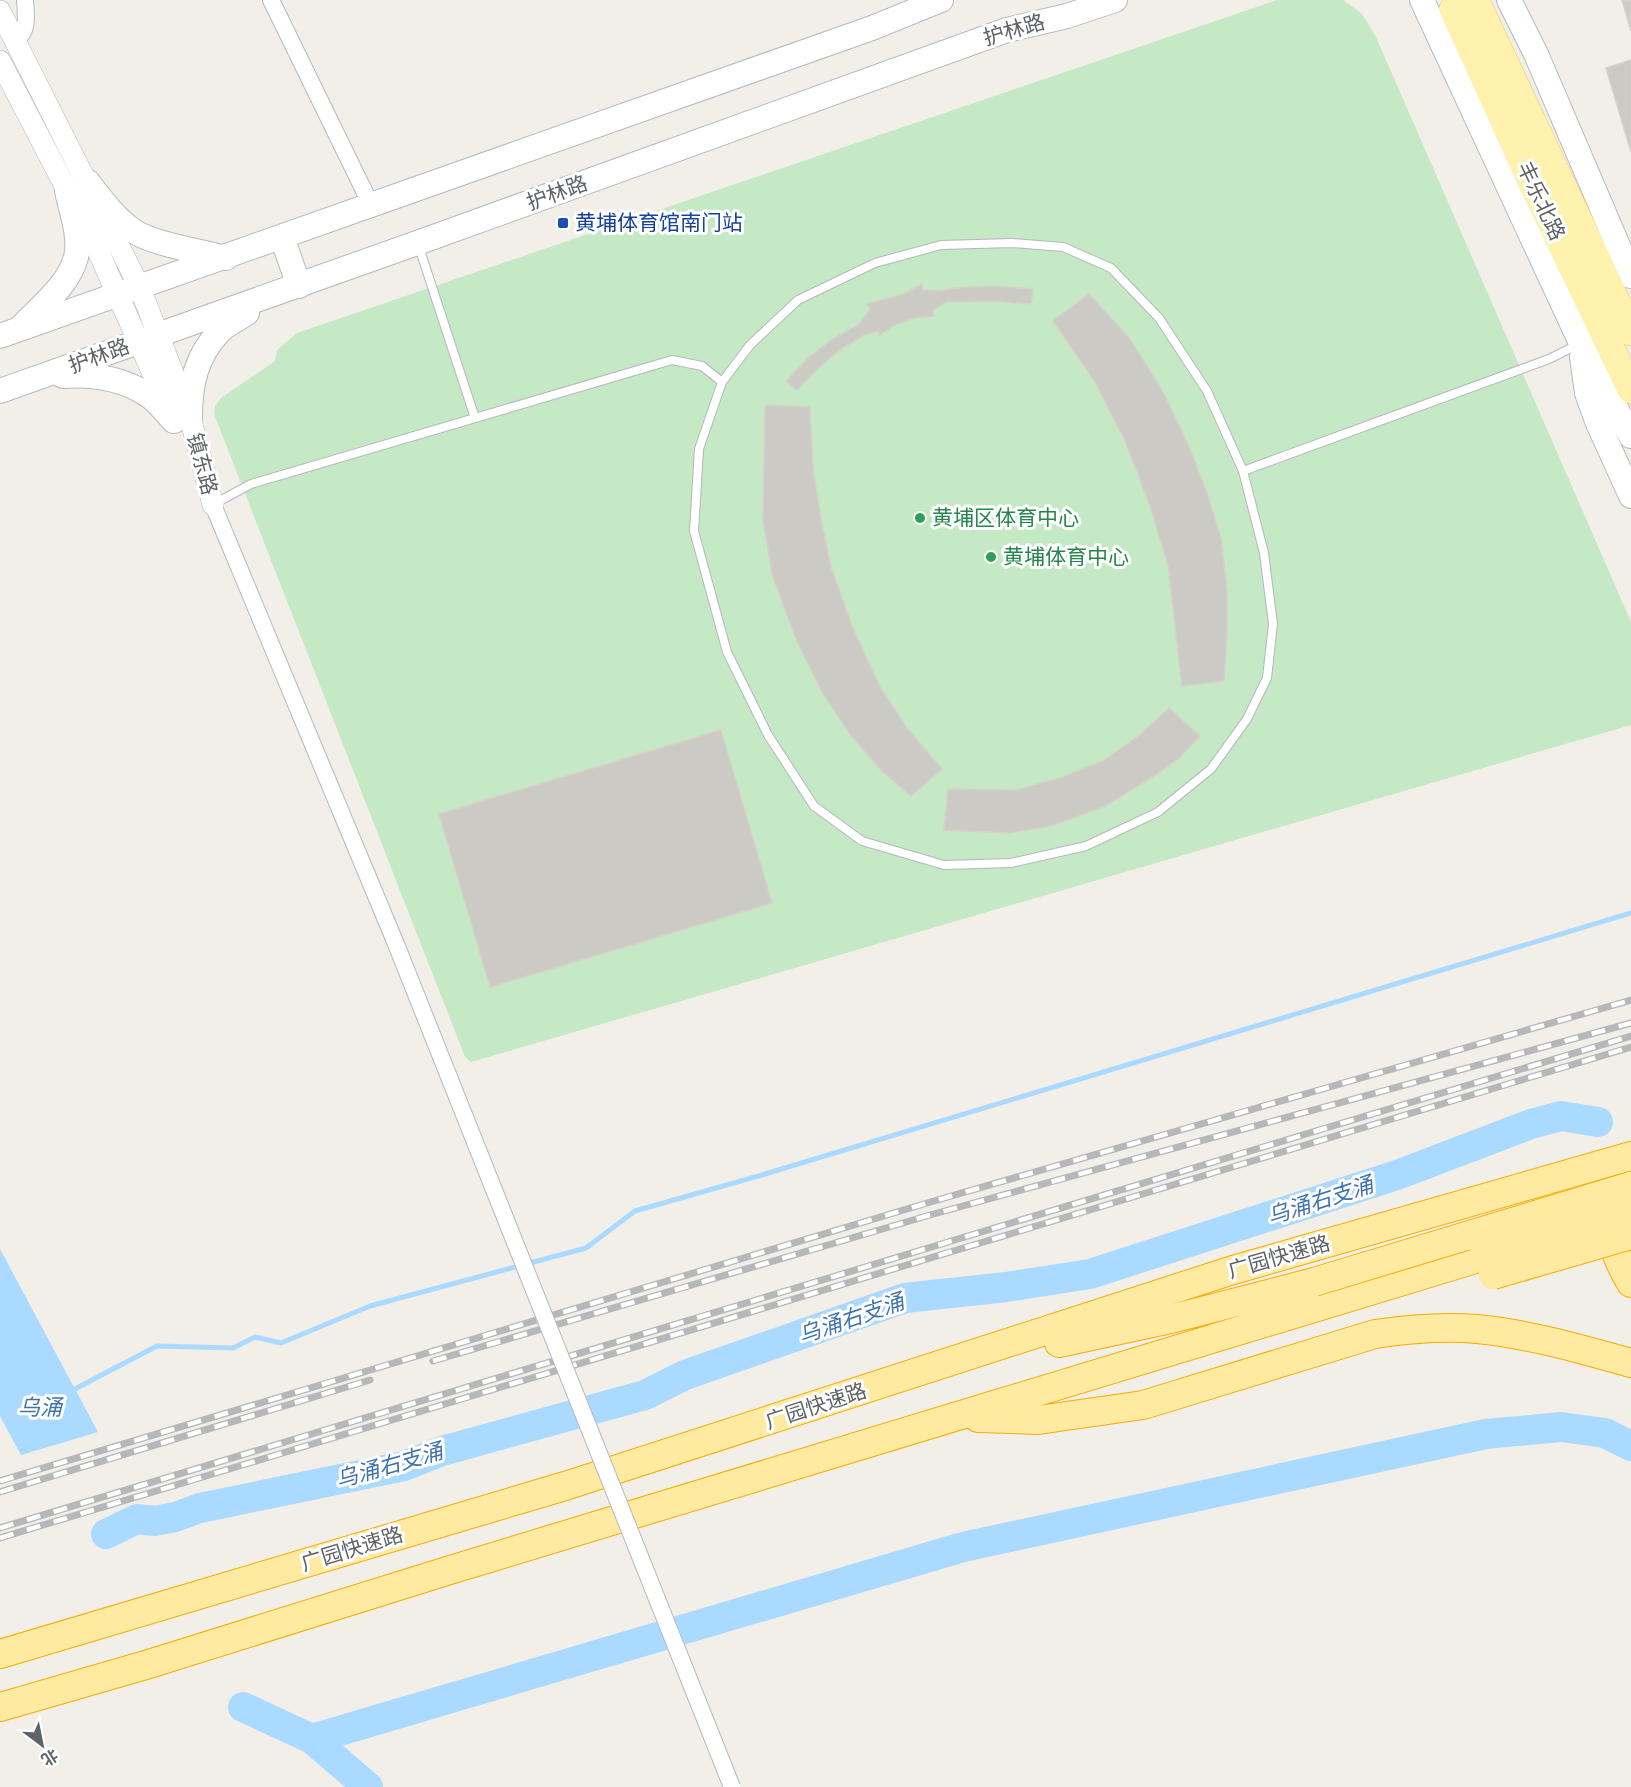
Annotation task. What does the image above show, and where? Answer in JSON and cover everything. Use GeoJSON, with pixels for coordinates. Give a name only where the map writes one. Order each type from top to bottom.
{"type":"FeatureCollection","features":[{"type":"Feature","properties":{"kind":"highway","name":"广园快速路"},"geometry":{"type":"LineString","coordinates":[[0,1654],[565,1486],[1233,1270],[1631,1155]]}},
{"type":"Feature","properties":{"kind":"highway"},"geometry":{"type":"LineString","coordinates":[[1631,1179],[1620,1192],[1612,1211],[1611,1223],[1612,1244],[1622,1269],[1631,1283]]}},
{"type":"Feature","properties":{"kind":"highway"},"geometry":{"type":"LineString","coordinates":[[900,1379],[1175,1318],[1314,1282],[1631,1186]]}},
{"type":"Feature","properties":{"kind":"highway"},"geometry":{"type":"LineString","coordinates":[[1487,1266],[1631,1212]]}},
{"type":"Feature","properties":{"kind":"highway"},"geometry":{"type":"LineString","coordinates":[[0,1707],[149,1664],[1392,1283],[1487,1266],[1631,1235]]}},
{"type":"Feature","properties":{"kind":"highway"},"geometry":{"type":"LineString","coordinates":[[955,1417],[1038,1420],[1143,1405],[1366,1336],[1408,1329],[1476,1329],[1506,1333],[1631,1362]]}},
{"type":"Feature","properties":{"kind":"main road"},"geometry":{"type":"LineString","coordinates":[[9,333],[872,28],[941,0]]}},
{"type":"Feature","properties":{"kind":"main road"},"geometry":{"type":"LineString","coordinates":[[1007,30],[1064,0]]}},
{"type":"Feature","properties":{"kind":"main road","name":"护林路"},"geometry":{"type":"LineString","coordinates":[[0,391],[299,286],[1007,30],[1067,16],[1115,0]]}},
{"type":"Feature","properties":{"kind":"main road"},"geometry":{"type":"LineString","coordinates":[[1509,0],[1536,54],[1631,276]]}},
{"type":"Feature","properties":{"kind":"main road"},"geometry":{"type":"LineString","coordinates":[[1437,4],[1581,343],[1631,436]]}},
{"type":"Feature","properties":{"kind":"main road","name":"丰乐北路"},"geometry":{"type":"LineString","coordinates":[[1437,4],[1631,332]]}},
{"type":"Feature","properties":{"kind":"main road","name":"丰乐北路"},"geometry":{"type":"LineString","coordinates":[[1437,4],[1530,179],[1631,390]]}},
{"type":"Feature","properties":{"kind":"main road"},"geometry":{"type":"LineString","coordinates":[[77,187],[134,232],[162,243],[226,258]]}},
{"type":"Feature","properties":{"kind":"main road"},"geometry":{"type":"LineString","coordinates":[[9,333],[53,294],[66,277],[76,257],[77,187]]}},
{"type":"Feature","properties":{"kind":"main road"},"geometry":{"type":"LineString","coordinates":[[282,237],[299,286]]}},
{"type":"Feature","properties":{"kind":"main road"},"geometry":{"type":"LineString","coordinates":[[43,376],[89,375],[110,378],[148,394],[182,419],[192,383],[207,347],[221,330],[272,295]]}},
{"type":"Feature","properties":{"kind":"main road"},"geometry":{"type":"LineString","coordinates":[[1581,343],[1587,393],[1631,496]]}},
{"type":"Feature","properties":{"kind":"street"},"geometry":{"type":"LineString","coordinates":[[15,42],[23,35],[25,27],[25,0]]}},
{"type":"Feature","properties":{"kind":"street"},"geometry":{"type":"LineString","coordinates":[[272,0],[371,205]]}},
{"type":"Feature","properties":{"kind":"street","name":"镇东路"},"geometry":{"type":"LineString","coordinates":[[0,10],[77,187],[149,338],[182,419],[213,505]]}},
{"type":"Feature","properties":{"kind":"street","name":"镇东路"},"geometry":{"type":"LineString","coordinates":[[0,61],[77,187]]}},
{"type":"Feature","properties":{"kind":"street"},"geometry":{"type":"LineString","coordinates":[[213,505],[396,944],[732,1787]]}},
{"type":"Feature","properties":{"kind":"lane"},"geometry":{"type":"LineString","coordinates":[[417,243],[475,418]]}},
{"type":"Feature","properties":{"kind":"lane"},"geometry":{"type":"LineString","coordinates":[[1012,243],[1063,247],[1111,268],[1159,318],[1207,391],[1243,471],[1264,553],[1273,624],[1267,678],[1247,719],[1211,769],[1158,812],[1086,846],[1011,863],[944,865],[862,841],[814,806],[768,735],[727,652],[694,531],[699,449],[722,382],[750,345],[798,300],[875,263],[941,245],[1012,243]]}},
{"type":"Feature","properties":{"kind":"lane"},"geometry":{"type":"LineString","coordinates":[[1243,471],[1549,360],[1581,343]]}},
{"type":"Feature","properties":{"kind":"lane"},"geometry":{"type":"LineString","coordinates":[[213,505],[251,484],[672,360],[702,366],[722,382]]}},
{"type":"Feature","properties":{"kind":"green space","name":"黄埔区体育中心"},"geometry":{"type":"Polygon","coordinates":[[[1277,0],[1343,0],[1362,14],[1376,37],[1631,622],[1631,725],[471,1062],[465,1057],[214,414],[215,406],[221,398],[275,361],[277,350],[297,333],[1277,0]]]}},
{"type":"Feature","properties":{"kind":"water","name":"乌涌"},"geometry":{"type":"Polygon","coordinates":[[[0,1249],[98,1432],[21,1455],[0,1416],[0,1249]]]}},
{"type":"Feature","properties":{"kind":"building"},"geometry":{"type":"Polygon","coordinates":[[[1622,0],[1631,0],[1631,31],[1622,0]]]}},
{"type":"Feature","properties":{"kind":"building"},"geometry":{"type":"Polygon","coordinates":[[[1631,60],[1631,152],[1606,68],[1631,60]]]}},
{"type":"Feature","properties":{"kind":"building"},"geometry":{"type":"Polygon","coordinates":[[[922,284],[923,290],[944,291],[954,288],[993,286],[1033,289],[1031,304],[995,301],[946,302],[932,311],[934,316],[913,318],[893,326],[880,335],[878,331],[864,335],[841,349],[797,390],[786,381],[808,358],[831,340],[859,324],[870,309],[867,304],[904,294],[922,284]]]}},
{"type":"Feature","properties":{"kind":"building"},"geometry":{"type":"Polygon","coordinates":[[[1089,294],[1130,339],[1162,390],[1188,444],[1207,493],[1221,538],[1227,591],[1224,681],[1182,686],[1168,565],[1150,506],[1125,441],[1095,382],[1053,321],[1089,294]]]}},
{"type":"Feature","properties":{"kind":"building"},"geometry":{"type":"Polygon","coordinates":[[[765,405],[810,407],[813,469],[822,525],[831,567],[852,626],[880,687],[907,728],[942,769],[911,796],[882,771],[852,737],[823,694],[795,637],[772,574],[763,519],[765,405]]]}},
{"type":"Feature","properties":{"kind":"building"},"geometry":{"type":"Polygon","coordinates":[[[1169,708],[1200,736],[1178,759],[1105,806],[1051,826],[1009,833],[944,830],[948,789],[1016,790],[1060,778],[1103,761],[1141,734],[1169,708]]]}},
{"type":"Feature","properties":{"kind":"building"},"geometry":{"type":"Polygon","coordinates":[[[721,730],[772,903],[490,987],[439,814],[721,730]]]}},
{"type":"Feature","properties":{"kind":"waterway"},"geometry":{"type":"LineString","coordinates":[[71,1391],[157,1346],[233,1348],[255,1337],[281,1343],[370,1306],[586,1248],[635,1211],[765,1174],[1631,913]]}},
{"type":"Feature","properties":{"kind":"waterway","name":"乌涌右支涌"},"geometry":{"type":"LineString","coordinates":[[106,1534],[137,1519],[155,1521],[200,1508],[404,1466],[442,1451],[645,1395],[685,1375],[905,1298],[1006,1287],[1090,1274],[1397,1175],[1531,1124],[1561,1116],[1598,1122]]}},
{"type":"Feature","properties":{"kind":"waterway","name":"乌涌右支涌"},"geometry":{"type":"LineString","coordinates":[[312,1739],[963,1547],[1486,1434],[1561,1427],[1605,1433],[1631,1446]]}},
{"type":"Feature","properties":{"kind":"waterway","name":"乌涌右支涌"},"geometry":{"type":"LineString","coordinates":[[243,1707],[312,1739],[368,1787]]}},
{"type":"Feature","properties":{"kind":"railway"},"geometry":{"type":"LineString","coordinates":[[0,1481],[927,1203],[1631,1000]]}},
{"type":"Feature","properties":{"kind":"railway"},"geometry":{"type":"LineString","coordinates":[[433,1361],[930,1215],[1631,1023]]}},
{"type":"Feature","properties":{"kind":"railway"},"geometry":{"type":"LineString","coordinates":[[0,1528],[1631,1036]]}},
{"type":"Feature","properties":{"kind":"railway"},"geometry":{"type":"LineString","coordinates":[[0,1538],[1631,1047]]}},
{"type":"Feature","properties":{"kind":"railway"},"geometry":{"type":"LineString","coordinates":[[0,1492],[370,1380]]}},
{"type":"Feature","properties":{"kind":"place","name":"黄埔体育馆南门站"},"geometry":{"type":"Point","coordinates":[563,223]}},
{"type":"Feature","properties":{"kind":"place","name":"黄埔区体育中心"},"geometry":{"type":"Point","coordinates":[920,518]}},
{"type":"Feature","properties":{"kind":"place","name":"黄埔体育中心"},"geometry":{"type":"Point","coordinates":[991,557]}}]}
